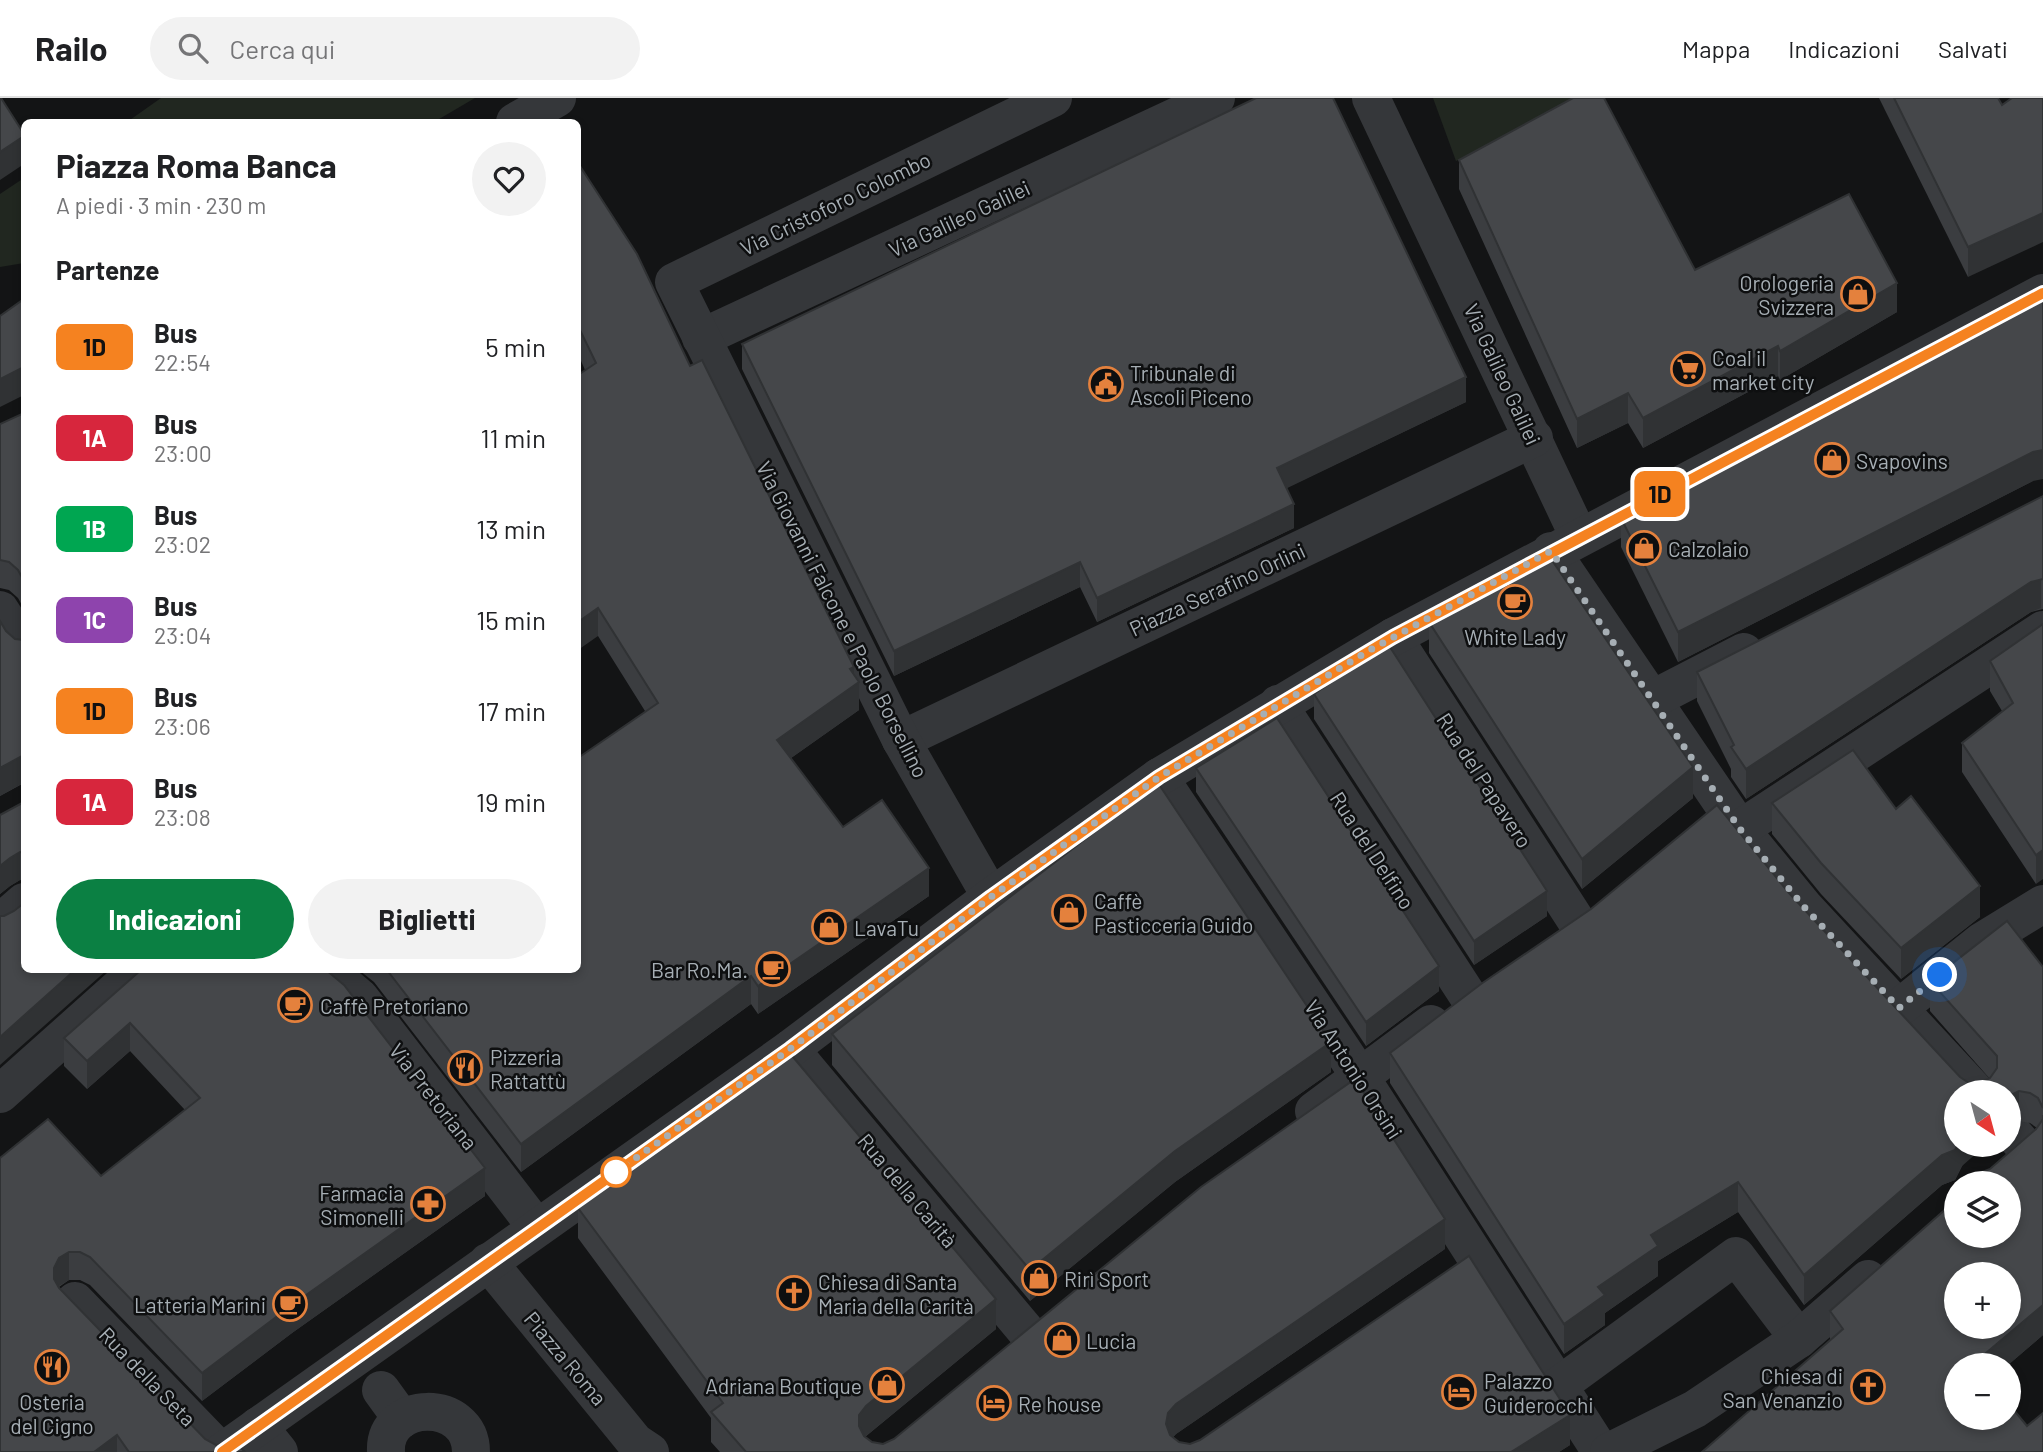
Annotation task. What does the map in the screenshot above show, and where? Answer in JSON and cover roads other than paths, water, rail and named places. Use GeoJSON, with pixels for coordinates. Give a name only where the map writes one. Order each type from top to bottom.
{"type":"FeatureCollection","features":[{"type":"Feature","properties":{"kind":"street"},"geometry":{"type":"LineString","coordinates":[[520,119],[557,98]]}},
{"type":"Feature","properties":{"kind":"street","name":"Via Cristoforo Colombo"},"geometry":{"type":"LineString","coordinates":[[701,338],[674,282],[1054,98]]}},
{"type":"Feature","properties":{"kind":"street","name":"Via Galileo Galilei"},"geometry":{"type":"LineString","coordinates":[[701,338],[1216,98]]}},
{"type":"Feature","properties":{"kind":"street","name":"Via Galileo Galilei"},"geometry":{"type":"LineString","coordinates":[[1371,98],[1534,438],[1565,544],[1720,818],[1965,1080]]}},
{"type":"Feature","properties":{"kind":"street"},"geometry":{"type":"LineString","coordinates":[[222,1452],[269,1439],[488,1262],[790,1049],[991,897],[1159,777],[1393,637],[2043,293]]}},
{"type":"Feature","properties":{"kind":"street","name":"Via Giovanni Falcone e Paolo Borsellino"},"geometry":{"type":"LineString","coordinates":[[701,338],[901,740],[991,897]]}},
{"type":"Feature","properties":{"kind":"street","name":"Piazza Serafino Orlini"},"geometry":{"type":"LineString","coordinates":[[901,740],[1534,438]]}},
{"type":"Feature","properties":{"kind":"street"},"geometry":{"type":"LineString","coordinates":[[0,611],[21,642]]}},
{"type":"Feature","properties":{"kind":"street"},"geometry":{"type":"LineString","coordinates":[[1720,818],[2043,630]]}},
{"type":"Feature","properties":{"kind":"street","name":"Rua del Papavero"},"geometry":{"type":"LineString","coordinates":[[1393,637],[1577,922]]}},
{"type":"Feature","properties":{"kind":"street"},"geometry":{"type":"LineString","coordinates":[[1651,700],[1773,638]]}},
{"type":"Feature","properties":{"kind":"street","name":"Rua del Delfino"},"geometry":{"type":"LineString","coordinates":[[1278,704],[1468,996]]}},
{"type":"Feature","properties":{"kind":"street","name":"Via Antonio Orsini"},"geometry":{"type":"LineString","coordinates":[[1159,777],[1361,1078],[1463,1264],[1551,1375],[1601,1452]]}},
{"type":"Feature","properties":{"kind":"street"},"geometry":{"type":"LineString","coordinates":[[1544,944],[1608,897]]}},
{"type":"Feature","properties":{"kind":"street"},"geometry":{"type":"LineString","coordinates":[[0,922],[21,904]]}},
{"type":"Feature","properties":{"kind":"street"},"geometry":{"type":"LineString","coordinates":[[1899,1008],[1981,942],[2043,904]]}},
{"type":"Feature","properties":{"kind":"street"},"geometry":{"type":"LineString","coordinates":[[0,1094],[136,973]]}},
{"type":"Feature","properties":{"kind":"street","name":"Via Pretoriana"},"geometry":{"type":"LineString","coordinates":[[331,973],[360,998],[537,1228]]}},
{"type":"Feature","properties":{"kind":"street"},"geometry":{"type":"LineString","coordinates":[[1285,1132],[1501,974]]}},
{"type":"Feature","properties":{"kind":"street","name":"Rua della Carità"},"geometry":{"type":"LineString","coordinates":[[790,1049],[1026,1331]]}},
{"type":"Feature","properties":{"kind":"street"},"geometry":{"type":"LineString","coordinates":[[1609,1452],[1695,1409],[1798,1339],[1897,1253]]}},
{"type":"Feature","properties":{"kind":"street"},"geometry":{"type":"LineString","coordinates":[[1551,1375],[1735,1256],[1798,1339]]}},
{"type":"Feature","properties":{"kind":"street","name":"Piazza Roma"},"geometry":{"type":"LineString","coordinates":[[488,1262],[636,1449]]}},
{"type":"Feature","properties":{"kind":"street","name":"Rua della Seta"},"geometry":{"type":"LineString","coordinates":[[75,1301],[222,1452]]}},
{"type":"Feature","properties":{"kind":"street"},"geometry":{"type":"LineString","coordinates":[[995,1357],[1058,1305]]}},
{"type":"Feature","properties":{"kind":"street"},"geometry":{"type":"LineString","coordinates":[[390,1421],[417,1412],[434,1410],[451,1416],[473,1431]]}},
{"type":"Feature","properties":{"kind":"place","name":"Orologeria Svizzera"},"geometry":{"type":"Point","coordinates":[1858,294]}},
{"type":"Feature","properties":{"kind":"place","name":"Coal il market city"},"geometry":{"type":"Point","coordinates":[1688,369]}},
{"type":"Feature","properties":{"kind":"place","name":"Tribunale di Ascoli Piceno"},"geometry":{"type":"Point","coordinates":[1106,384]}},
{"type":"Feature","properties":{"kind":"place","name":"Svapovins"},"geometry":{"type":"Point","coordinates":[1832,460]}},
{"type":"Feature","properties":{"kind":"place","name":"Calzolaio"},"geometry":{"type":"Point","coordinates":[1644,548]}},
{"type":"Feature","properties":{"kind":"place","name":"White Lady"},"geometry":{"type":"Point","coordinates":[1515,602]}},
{"type":"Feature","properties":{"kind":"place","name":"Caffè Pasticceria Guido"},"geometry":{"type":"Point","coordinates":[1069,912]}},
{"type":"Feature","properties":{"kind":"place","name":"LavaTu"},"geometry":{"type":"Point","coordinates":[829,927]}},
{"type":"Feature","properties":{"kind":"place","name":"Bar Ro.Ma."},"geometry":{"type":"Point","coordinates":[773,969]}},
{"type":"Feature","properties":{"kind":"place","name":"Caffè Pretoriano"},"geometry":{"type":"Point","coordinates":[295,1005]}},
{"type":"Feature","properties":{"kind":"place","name":"Pizzeria Rattattù"},"geometry":{"type":"Point","coordinates":[465,1068]}},
{"type":"Feature","properties":{"kind":"place","name":"Farmacia Simonelli"},"geometry":{"type":"Point","coordinates":[428,1204]}},
{"type":"Feature","properties":{"kind":"place","name":"Rirì Sport"},"geometry":{"type":"Point","coordinates":[1039,1278]}},
{"type":"Feature","properties":{"kind":"place","name":"Chiesa di Santa Maria della Carità"},"geometry":{"type":"Point","coordinates":[794,1293]}},
{"type":"Feature","properties":{"kind":"place","name":"Latteria Marini"},"geometry":{"type":"Point","coordinates":[290,1304]}},
{"type":"Feature","properties":{"kind":"place","name":"Lucia"},"geometry":{"type":"Point","coordinates":[1062,1340]}},
{"type":"Feature","properties":{"kind":"place","name":"Osteria del Cigno"},"geometry":{"type":"Point","coordinates":[52,1367]}},
{"type":"Feature","properties":{"kind":"place","name":"Adriana Boutique"},"geometry":{"type":"Point","coordinates":[887,1385]}},
{"type":"Feature","properties":{"kind":"place","name":"Chiesa di San Venanzio"},"geometry":{"type":"Point","coordinates":[1868,1387]}},
{"type":"Feature","properties":{"kind":"place","name":"Palazzo Guiderocchi"},"geometry":{"type":"Point","coordinates":[1459,1392]}},
{"type":"Feature","properties":{"kind":"place","name":"Re house"},"geometry":{"type":"Point","coordinates":[994,1403]}}]}
